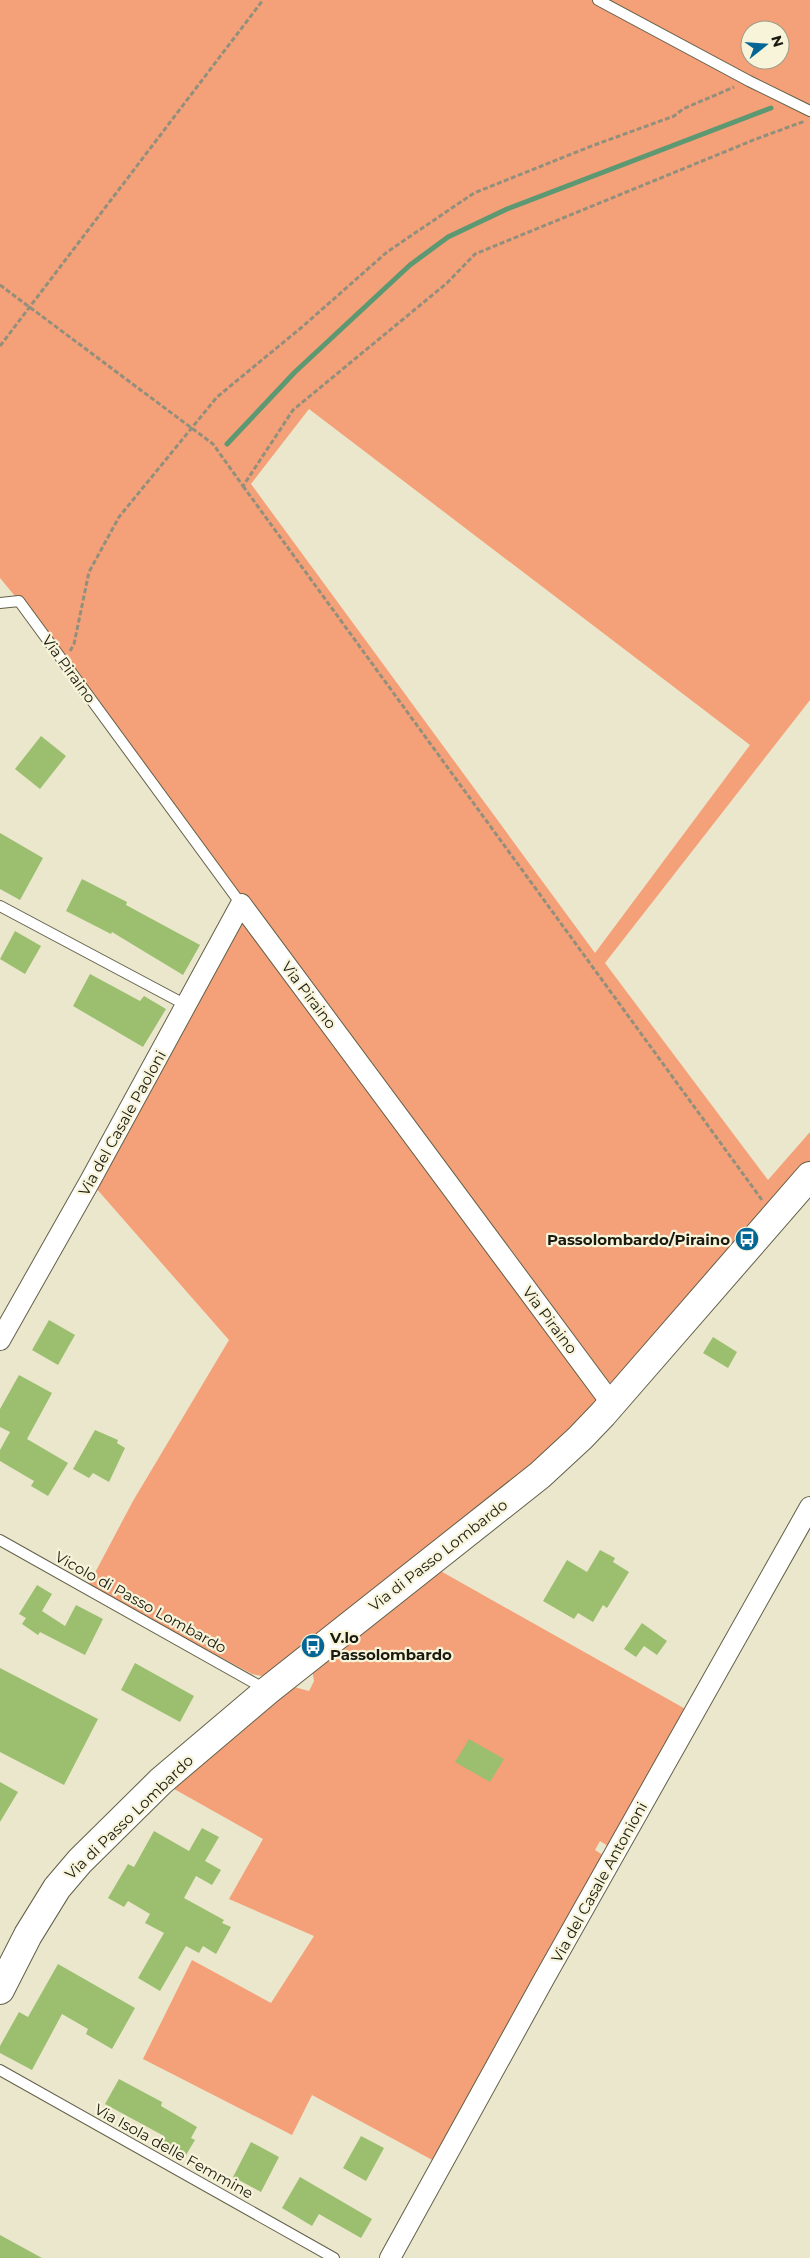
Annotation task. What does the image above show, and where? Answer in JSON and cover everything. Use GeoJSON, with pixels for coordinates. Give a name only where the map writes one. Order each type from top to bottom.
{"type":"FeatureCollection","features":[{"type":"Feature","properties":{"kind":"street","name":"Via del Casale Paoloni"},"geometry":{"type":"LineString","coordinates":[[0,1340],[241,904]]}},
{"type":"Feature","properties":{"kind":"street","name":"Via Piraino"},"geometry":{"type":"LineString","coordinates":[[241,904],[612,1404]]}},
{"type":"Feature","properties":{"kind":"street","name":"Via di Passo Lombardo"},"geometry":{"type":"LineString","coordinates":[[0,1990],[36,1919],[72,1870],[161,1781],[267,1691],[540,1475],[580,1438],[612,1404],[810,1176]]}},
{"type":"Feature","properties":{"kind":"street","name":"Via del Casale Antonioni"},"geometry":{"type":"LineString","coordinates":[[390,2258],[540,1986],[810,1507]]}},
{"type":"Feature","properties":{"kind":"lane"},"geometry":{"type":"LineString","coordinates":[[598,0],[749,81],[810,111]]}},
{"type":"Feature","properties":{"kind":"lane","name":"Via Piraino"},"geometry":{"type":"LineString","coordinates":[[0,603],[19,601],[241,904]]}},
{"type":"Feature","properties":{"kind":"lane"},"geometry":{"type":"LineString","coordinates":[[0,906],[186,1005]]}},
{"type":"Feature","properties":{"kind":"lane","name":"Vicolo di Passo Lombardo"},"geometry":{"type":"LineString","coordinates":[[0,1540],[267,1691]]}},
{"type":"Feature","properties":{"kind":"lane","name":"Via Isola delle Femmine"},"geometry":{"type":"LineString","coordinates":[[0,2070],[334,2258]]}},
{"type":"Feature","properties":{"kind":"path"},"geometry":{"type":"LineString","coordinates":[[0,346],[263,0]]}},
{"type":"Feature","properties":{"kind":"path"},"geometry":{"type":"LineString","coordinates":[[64,662],[74,644],[90,572],[119,517],[217,397],[302,327],[387,252],[474,193],[589,146],[674,116],[683,108],[734,87]]}},
{"type":"Feature","properties":{"kind":"path"},"geometry":{"type":"LineString","coordinates":[[244,486],[293,410],[447,283],[475,254],[756,139],[810,119]]}},
{"type":"Feature","properties":{"kind":"path"},"geometry":{"type":"LineString","coordinates":[[0,285],[213,444],[774,1217]]}},
{"type":"Feature","properties":{"kind":"shaded area"},"geometry":{"type":"Polygon","coordinates":[[[0,0],[810,0],[810,700],[605,963],[768,1180],[810,1132],[810,1166],[613,1383],[604,1381],[0,578],[0,0]],[[309,409],[251,484],[595,953],[750,745],[309,409]]]}},
{"type":"Feature","properties":{"kind":"shaded area"},"geometry":{"type":"Polygon","coordinates":[[[243,921],[603,1401],[549,1459],[268,1677],[252,1674],[88,1586],[133,1501],[229,1340],[95,1187],[243,921]]]}},
{"type":"Feature","properties":{"kind":"shaded area"},"geometry":{"type":"Polygon","coordinates":[[[437,1569],[689,1711],[611,1848],[600,1841],[595,1850],[606,1857],[436,2162],[312,2095],[292,2135],[143,2059],[192,1960],[271,2003],[314,1936],[229,1899],[263,1839],[167,1785],[288,1688],[294,1687],[309,1691],[314,1681],[312,1669],[437,1569]]]}},
{"type":"Feature","properties":{"kind":"building"},"geometry":{"type":"Polygon","coordinates":[[[41,736],[66,756],[40,789],[15,769],[41,736]]]}},
{"type":"Feature","properties":{"kind":"building"},"geometry":{"type":"Polygon","coordinates":[[[0,833],[43,858],[20,900],[0,889],[0,833]]]}},
{"type":"Feature","properties":{"kind":"building"},"geometry":{"type":"Polygon","coordinates":[[[82,879],[127,902],[126,905],[200,945],[183,975],[112,932],[111,934],[66,911],[82,879]]]}},
{"type":"Feature","properties":{"kind":"building"},"geometry":{"type":"Polygon","coordinates":[[[15,931],[41,946],[25,974],[0,959],[15,931]]]}},
{"type":"Feature","properties":{"kind":"building"},"geometry":{"type":"Polygon","coordinates":[[[90,974],[140,1001],[144,996],[166,1009],[143,1047],[73,1006],[90,974]]]}},
{"type":"Feature","properties":{"kind":"building"},"geometry":{"type":"Polygon","coordinates":[[[49,1320],[75,1335],[58,1365],[32,1350],[49,1320]]]}},
{"type":"Feature","properties":{"kind":"building"},"geometry":{"type":"Polygon","coordinates":[[[713,1337],[737,1352],[728,1368],[703,1353],[713,1337]]]}},
{"type":"Feature","properties":{"kind":"building"},"geometry":{"type":"Polygon","coordinates":[[[19,1375],[52,1393],[27,1439],[68,1463],[48,1496],[31,1486],[34,1481],[0,1461],[0,1450],[10,1432],[0,1427],[0,1409],[19,1375]]]}},
{"type":"Feature","properties":{"kind":"building"},"geometry":{"type":"Polygon","coordinates":[[[95,1430],[118,1440],[117,1443],[125,1448],[109,1482],[93,1473],[89,1478],[73,1469],[95,1430]]]}},
{"type":"Feature","properties":{"kind":"building"},"geometry":{"type":"Polygon","coordinates":[[[600,1550],[615,1558],[613,1562],[629,1572],[607,1608],[603,1605],[593,1622],[578,1613],[574,1619],[543,1601],[567,1560],[587,1572],[600,1550]]]}},
{"type":"Feature","properties":{"kind":"building"},"geometry":{"type":"Polygon","coordinates":[[[37,1585],[52,1594],[42,1611],[65,1626],[76,1605],[103,1619],[85,1655],[40,1632],[38,1635],[22,1624],[26,1618],[19,1614],[37,1585]]]}},
{"type":"Feature","properties":{"kind":"building"},"geometry":{"type":"Polygon","coordinates":[[[642,1623],[667,1641],[657,1655],[644,1646],[636,1657],[624,1649],[642,1623]]]}},
{"type":"Feature","properties":{"kind":"building"},"geometry":{"type":"Polygon","coordinates":[[[135,1663],[194,1696],[180,1722],[121,1690],[135,1663]]]}},
{"type":"Feature","properties":{"kind":"building"},"geometry":{"type":"Polygon","coordinates":[[[0,1668],[98,1719],[64,1785],[0,1752],[0,1668]]]}},
{"type":"Feature","properties":{"kind":"building"},"geometry":{"type":"Polygon","coordinates":[[[469,1739],[504,1759],[490,1782],[455,1762],[469,1739]]]}},
{"type":"Feature","properties":{"kind":"building"},"geometry":{"type":"Polygon","coordinates":[[[0,1782],[18,1792],[0,1822],[0,1782]]]}},
{"type":"Feature","properties":{"kind":"building"},"geometry":{"type":"Polygon","coordinates":[[[202,1828],[219,1837],[205,1861],[221,1870],[212,1885],[196,1876],[184,1898],[224,1920],[222,1923],[231,1927],[216,1954],[203,1946],[199,1953],[186,1946],[160,1991],[138,1978],[164,1933],[145,1923],[150,1914],[128,1901],[124,1907],[108,1898],[128,1864],[134,1867],[154,1831],[189,1851],[202,1828]]]}},
{"type":"Feature","properties":{"kind":"building"},"geometry":{"type":"Polygon","coordinates":[[[58,1964],[135,2008],[112,2049],[86,2034],[88,2029],[62,2014],[32,2070],[0,2053],[0,2046],[19,2012],[28,2017],[58,1964]]]}},
{"type":"Feature","properties":{"kind":"building"},"geometry":{"type":"Polygon","coordinates":[[[119,2079],[162,2102],[161,2106],[197,2127],[191,2138],[195,2140],[186,2155],[161,2140],[164,2136],[105,2104],[119,2079]]]}},
{"type":"Feature","properties":{"kind":"building"},"geometry":{"type":"Polygon","coordinates":[[[361,2136],[384,2148],[366,2181],[343,2168],[361,2136]]]}},
{"type":"Feature","properties":{"kind":"building"},"geometry":{"type":"Polygon","coordinates":[[[251,2142],[279,2157],[261,2192],[233,2177],[251,2142]]]}},
{"type":"Feature","properties":{"kind":"building"},"geometry":{"type":"Polygon","coordinates":[[[300,2177],[372,2219],[361,2238],[319,2214],[312,2226],[282,2208],[300,2177]]]}},
{"type":"Feature","properties":{"kind":"building"},"geometry":{"type":"Polygon","coordinates":[[[0,2235],[42,2258],[0,2258],[0,2235]]]}},
{"type":"Feature","properties":{"kind":"waterway"},"geometry":{"type":"LineString","coordinates":[[227,444],[295,372],[410,265],[448,237],[507,209],[771,108]]}},
{"type":"Feature","properties":{"kind":"place","name":"Passolombardo/Piraino"},"geometry":{"type":"Point","coordinates":[747,1239]}},
{"type":"Feature","properties":{"kind":"place","name":"V.lo Passolombardo"},"geometry":{"type":"Point","coordinates":[313,1646]}}]}
